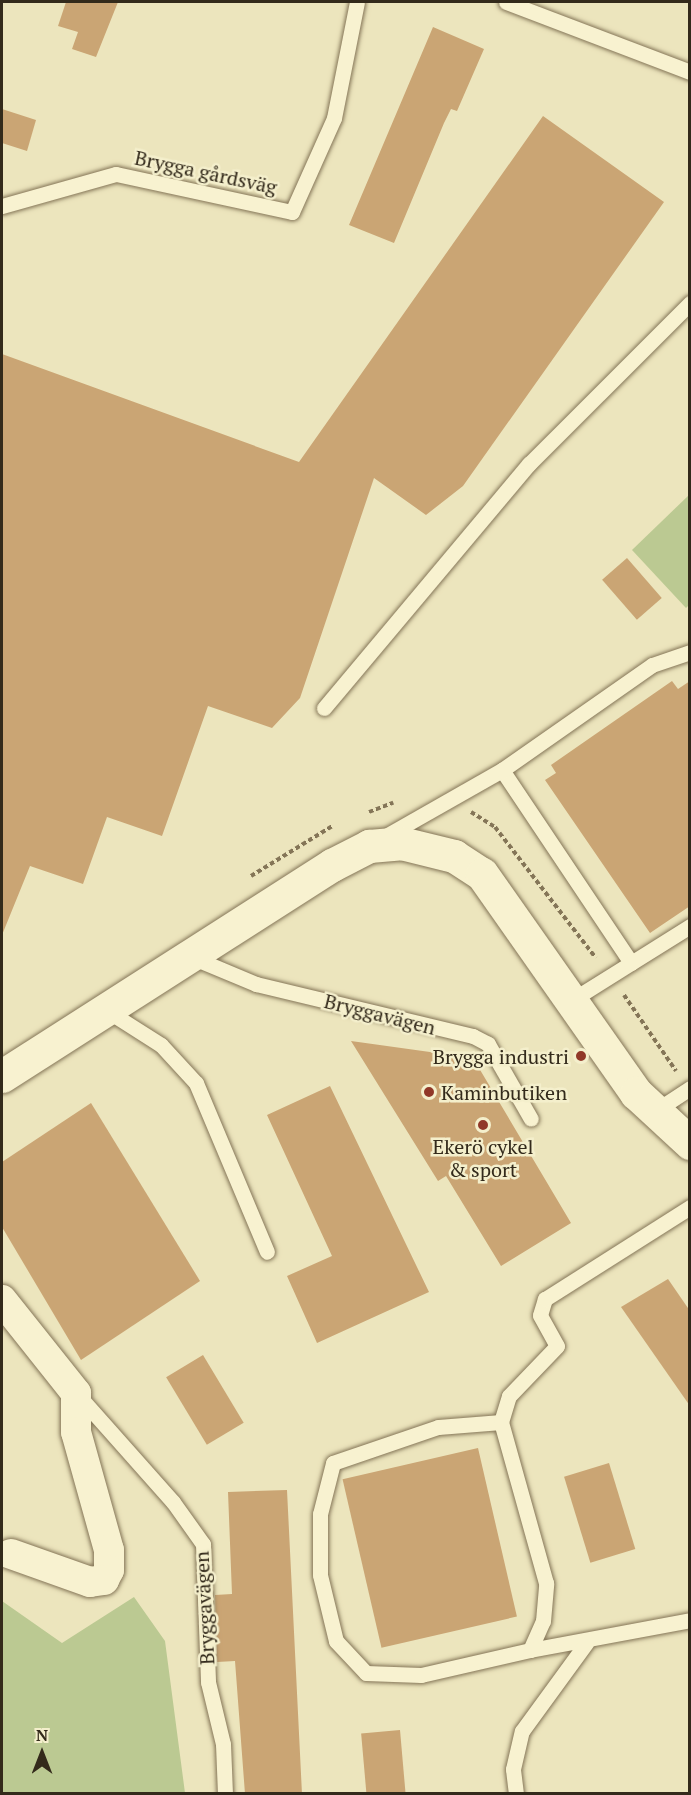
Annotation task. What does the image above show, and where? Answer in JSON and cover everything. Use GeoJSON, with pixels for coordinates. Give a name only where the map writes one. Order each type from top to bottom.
{"type":"FeatureCollection","features":[{"type":"Feature","properties":{"kind":"main road"},"geometry":{"type":"LineString","coordinates":[[2,1077],[189,956],[364,830],[427,846],[482,874],[636,1093],[690,1143]]}},
{"type":"Feature","properties":{"kind":"street","name":"Bryggavägen"},"geometry":{"type":"LineString","coordinates":[[2,1300],[76,1393]]}},
{"type":"Feature","properties":{"kind":"street"},"geometry":{"type":"LineString","coordinates":[[11,1554],[90,1582],[104,1580],[109,1570],[110,1550],[76,1432],[76,1393]]}},
{"type":"Feature","properties":{"kind":"lane","name":"Brygga gårdsväg"},"geometry":{"type":"LineString","coordinates":[[2,206],[116,174],[292,212],[334,118],[359,2]]}},
{"type":"Feature","properties":{"kind":"lane"},"geometry":{"type":"LineString","coordinates":[[506,2],[690,72]]}},
{"type":"Feature","properties":{"kind":"lane"},"geometry":{"type":"LineString","coordinates":[[324,708],[529,464],[690,303]]}},
{"type":"Feature","properties":{"kind":"lane"},"geometry":{"type":"LineString","coordinates":[[364,830],[449,800],[502,770],[652,665],[690,652]]}},
{"type":"Feature","properties":{"kind":"lane"},"geometry":{"type":"LineString","coordinates":[[502,770],[631,963]]}},
{"type":"Feature","properties":{"kind":"lane"},"geometry":{"type":"LineString","coordinates":[[572,1000],[690,926]]}},
{"type":"Feature","properties":{"kind":"lane","name":"Bryggavägen"},"geometry":{"type":"LineString","coordinates":[[189,956],[256,984],[473,1036],[488,1044],[531,1119]]}},
{"type":"Feature","properties":{"kind":"lane"},"geometry":{"type":"LineString","coordinates":[[106,1010],[161,1044],[196,1083],[267,1252]]}},
{"type":"Feature","properties":{"kind":"lane"},"geometry":{"type":"LineString","coordinates":[[655,1111],[689,1088]]}},
{"type":"Feature","properties":{"kind":"lane"},"geometry":{"type":"LineString","coordinates":[[530,1650],[543,1621],[546,1583],[501,1422],[509,1396],[557,1346],[540,1315],[545,1299],[690,1207]]}},
{"type":"Feature","properties":{"kind":"lane","name":"Bryggavägen"},"geometry":{"type":"LineString","coordinates":[[76,1393],[173,1502],[203,1544],[208,1682],[223,1744],[225,1794]]}},
{"type":"Feature","properties":{"kind":"lane"},"geometry":{"type":"LineString","coordinates":[[501,1422],[438,1427],[333,1463],[320,1514],[320,1575],[336,1641],[366,1673],[421,1675],[530,1650],[587,1642],[690,1620]]}},
{"type":"Feature","properties":{"kind":"lane"},"geometry":{"type":"LineString","coordinates":[[516,1794],[513,1769],[522,1731],[587,1642]]}},
{"type":"Feature","properties":{"kind":"path"},"geometry":{"type":"LineString","coordinates":[[449,800],[495,827],[609,976],[689,1088]]}},
{"type":"Feature","properties":{"kind":"path"},"geometry":{"type":"LineString","coordinates":[[364,830],[401,801]]}},
{"type":"Feature","properties":{"kind":"path"},"geometry":{"type":"LineString","coordinates":[[240,883],[340,823]]}},
{"type":"Feature","properties":{"kind":"green space"},"geometry":{"type":"Polygon","coordinates":[[[689,495],[690,604],[686,608],[632,550],[689,495]]]}},
{"type":"Feature","properties":{"kind":"green space"},"geometry":{"type":"Polygon","coordinates":[[[134,1597],[165,1641],[185,1793],[2,1793],[2,1601],[62,1643],[134,1597]]]}},
{"type":"Feature","properties":{"kind":"building"},"geometry":{"type":"Polygon","coordinates":[[[66,2],[118,2],[96,57],[72,49],[78,32],[58,26],[66,2]]]}},
{"type":"Feature","properties":{"kind":"building"},"geometry":{"type":"Polygon","coordinates":[[[433,27],[484,49],[457,111],[451,109],[444,123],[394,243],[349,225],[433,27]]]}},
{"type":"Feature","properties":{"kind":"building"},"geometry":{"type":"Polygon","coordinates":[[[2,109],[36,120],[27,151],[2,143],[2,109]]]}},
{"type":"Feature","properties":{"kind":"building"},"geometry":{"type":"Polygon","coordinates":[[[543,116],[664,202],[463,486],[426,515],[374,478],[300,698],[272,728],[208,706],[162,836],[107,817],[83,884],[30,866],[2,935],[2,354],[299,462],[543,116]]]}},
{"type":"Feature","properties":{"kind":"building"},"geometry":{"type":"Polygon","coordinates":[[[627,558],[662,598],[637,620],[602,580],[627,558]]]}},
{"type":"Feature","properties":{"kind":"building"},"geometry":{"type":"Polygon","coordinates":[[[672,681],[678,689],[690,681],[690,906],[650,933],[545,780],[556,773],[551,765],[672,681]]]}},
{"type":"Feature","properties":{"kind":"building"},"geometry":{"type":"Polygon","coordinates":[[[351,1041],[473,1058],[571,1223],[501,1266],[446,1176],[438,1181],[351,1041]]]}},
{"type":"Feature","properties":{"kind":"building"},"geometry":{"type":"Polygon","coordinates":[[[330,1086],[429,1292],[317,1343],[287,1276],[332,1256],[267,1115],[330,1086]]]}},
{"type":"Feature","properties":{"kind":"building"},"geometry":{"type":"Polygon","coordinates":[[[91,1103],[200,1281],[81,1360],[2,1227],[2,1162],[91,1103]]]}},
{"type":"Feature","properties":{"kind":"building"},"geometry":{"type":"Polygon","coordinates":[[[668,1279],[690,1311],[690,1406],[621,1307],[668,1279]]]}},
{"type":"Feature","properties":{"kind":"building"},"geometry":{"type":"Polygon","coordinates":[[[203,1355],[244,1423],[207,1445],[166,1377],[203,1355]]]}},
{"type":"Feature","properties":{"kind":"building"},"geometry":{"type":"Polygon","coordinates":[[[478,1448],[517,1617],[381,1648],[343,1479],[478,1448]]]}},
{"type":"Feature","properties":{"kind":"building"},"geometry":{"type":"Polygon","coordinates":[[[609,1463],[635,1549],[590,1563],[564,1477],[609,1463]]]}},
{"type":"Feature","properties":{"kind":"building"},"geometry":{"type":"Polygon","coordinates":[[[287,1490],[302,1794],[245,1794],[235,1661],[217,1662],[215,1595],[232,1594],[228,1492],[287,1490]]]}},
{"type":"Feature","properties":{"kind":"building"},"geometry":{"type":"Polygon","coordinates":[[[400,1730],[406,1794],[366,1794],[361,1733],[400,1730]]]}},
{"type":"Feature","properties":{"kind":"place","name":"Brygga industri"},"geometry":{"type":"Point","coordinates":[581,1056]}},
{"type":"Feature","properties":{"kind":"place","name":"Kaminbutiken"},"geometry":{"type":"Point","coordinates":[429,1092]}},
{"type":"Feature","properties":{"kind":"place","name":"Ekerö cykel & sport"},"geometry":{"type":"Point","coordinates":[483,1125]}}]}
